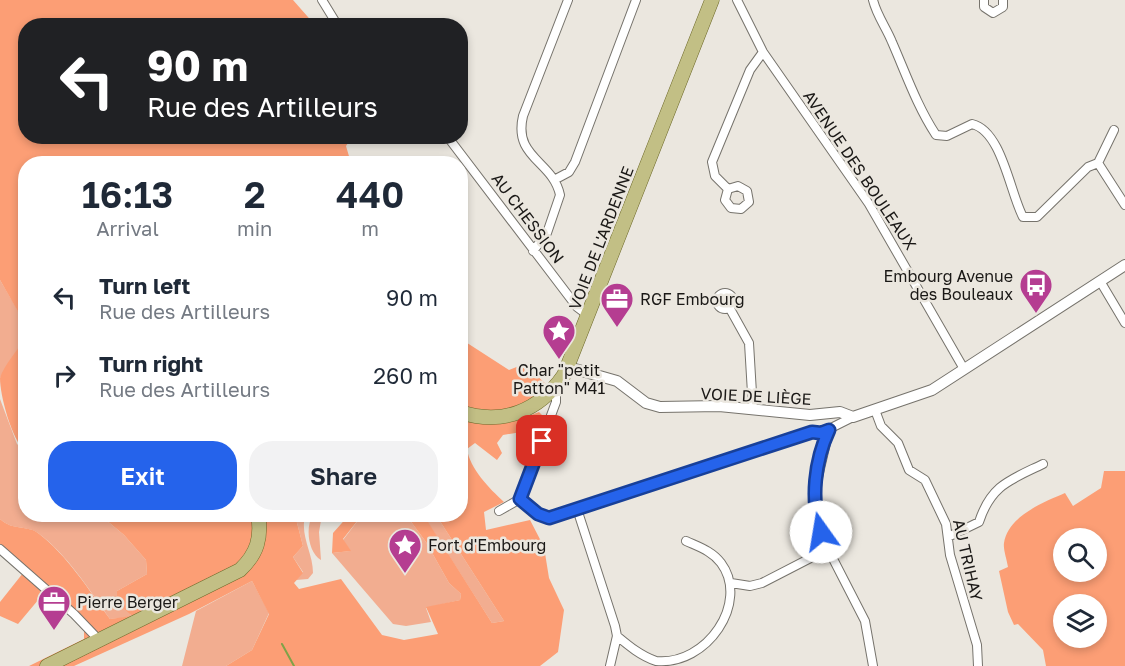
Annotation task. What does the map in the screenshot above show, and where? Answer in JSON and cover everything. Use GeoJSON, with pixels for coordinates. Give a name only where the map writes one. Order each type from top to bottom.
{"type":"FeatureCollection","features":[{"type":"Feature","properties":{"kind":"main road","name":"VOIE DE L'ARDENNE"},"geometry":{"type":"LineString","coordinates":[[468,413],[492,417],[516,415],[536,406],[556,387],[568,367],[712,0]]}},
{"type":"Feature","properties":{"kind":"main road"},"geometry":{"type":"LineString","coordinates":[[47,666],[240,570],[256,550],[260,537],[259,522]]}},
{"type":"Feature","properties":{"kind":"street"},"geometry":{"type":"LineString","coordinates":[[322,0],[333,18]]}},
{"type":"Feature","properties":{"kind":"street"},"geometry":{"type":"LineString","coordinates":[[534,251],[547,233],[560,195],[554,180],[526,148],[519,132],[523,116],[568,0]]}},
{"type":"Feature","properties":{"kind":"street"},"geometry":{"type":"LineString","coordinates":[[554,180],[569,172],[575,162],[636,0]]}},
{"type":"Feature","properties":{"kind":"street","name":"AVENUE DES BOULEAUX"},"geometry":{"type":"LineString","coordinates":[[737,0],[763,52],[880,222],[964,369]]}},
{"type":"Feature","properties":{"kind":"street"},"geometry":{"type":"LineString","coordinates":[[873,0],[877,15],[891,40],[917,102],[936,135],[947,136],[972,124],[983,130],[1007,171],[1023,217],[1029,219],[1037,217],[1088,167],[1098,163],[1114,130]]}},
{"type":"Feature","properties":{"kind":"street"},"geometry":{"type":"LineString","coordinates":[[984,0],[984,6],[993,13],[1003,7],[1003,0]]}},
{"type":"Feature","properties":{"kind":"street"},"geometry":{"type":"LineString","coordinates":[[728,189],[715,176],[712,162],[750,70],[763,52]]}},
{"type":"Feature","properties":{"kind":"street","name":"AU CHESSION"},"geometry":{"type":"LineString","coordinates":[[453,144],[462,156]]}},
{"type":"Feature","properties":{"kind":"street"},"geometry":{"type":"LineString","coordinates":[[1098,163],[1125,205]]}},
{"type":"Feature","properties":{"kind":"street","name":"AU CHESSION"},"geometry":{"type":"LineString","coordinates":[[468,164],[577,307],[589,316]]}},
{"type":"Feature","properties":{"kind":"street","name":"VOIE DE LIÈGE"},"geometry":{"type":"LineString","coordinates":[[568,367],[617,381],[655,406],[810,415],[840,412],[853,417],[922,395],[1125,265]]}},
{"type":"Feature","properties":{"kind":"street"},"geometry":{"type":"LineString","coordinates":[[1100,281],[1125,323]]}},
{"type":"Feature","properties":{"kind":"street"},"geometry":{"type":"LineString","coordinates":[[729,307],[749,343],[753,410]]}},
{"type":"Feature","properties":{"kind":"street"},"geometry":{"type":"LineString","coordinates":[[498,511],[520,499],[556,402],[556,387]]}},
{"type":"Feature","properties":{"kind":"street","name":"AU TRIHAY"},"geometry":{"type":"LineString","coordinates":[[874,410],[881,426],[898,443],[909,470],[925,480],[946,524],[952,566],[977,645],[978,666]]}},
{"type":"Feature","properties":{"kind":"street"},"geometry":{"type":"LineString","coordinates":[[520,499],[538,514],[549,518],[812,432],[821,433],[853,417]]}},
{"type":"Feature","properties":{"kind":"street"},"geometry":{"type":"LineString","coordinates":[[829,430],[814,490],[815,514],[828,549],[865,621],[873,666]]}},
{"type":"Feature","properties":{"kind":"street"},"geometry":{"type":"LineString","coordinates":[[948,537],[979,522],[986,500],[1008,481],[1043,464]]}},
{"type":"Feature","properties":{"kind":"street"},"geometry":{"type":"LineString","coordinates":[[577,509],[617,636],[610,666]]}},
{"type":"Feature","properties":{"kind":"street"},"geometry":{"type":"LineString","coordinates":[[617,636],[638,652],[658,662],[681,662],[703,652],[719,636],[726,616],[730,582],[721,563],[709,551],[686,541]]}},
{"type":"Feature","properties":{"kind":"street"},"geometry":{"type":"LineString","coordinates":[[0,549],[74,614],[99,640]]}},
{"type":"Feature","properties":{"kind":"street"},"geometry":{"type":"LineString","coordinates":[[730,582],[750,586],[762,583],[828,549]]}},
{"type":"Feature","properties":{"kind":"shaded area"},"geometry":{"type":"Polygon","coordinates":[[[0,0],[293,0],[309,18],[18,18],[18,144],[347,144],[349,156],[18,156],[18,312],[0,280],[0,0]]]}},
{"type":"Feature","properties":{"kind":"shaded area"},"geometry":{"type":"Polygon","coordinates":[[[0,280],[18,311],[18,350],[0,378],[0,280]]]}},
{"type":"Feature","properties":{"kind":"shaded area"},"geometry":{"type":"Polygon","coordinates":[[[468,344],[509,370],[524,364],[547,385],[530,400],[513,407],[518,420],[539,412],[544,417],[527,431],[503,435],[497,443],[502,453],[497,460],[475,443],[468,448],[468,344]]]}},
{"type":"Feature","properties":{"kind":"shaded area"},"geometry":{"type":"Polygon","coordinates":[[[18,348],[18,441],[2,395],[0,378],[18,348]]]}},
{"type":"Feature","properties":{"kind":"shaded area"},"geometry":{"type":"Polygon","coordinates":[[[0,399],[18,445],[18,522],[108,522],[124,535],[146,560],[147,574],[117,591],[132,617],[110,619],[77,573],[48,541],[34,531],[10,525],[0,519],[0,399]]]}},
{"type":"Feature","properties":{"kind":"shaded area"},"geometry":{"type":"Polygon","coordinates":[[[468,452],[476,471],[504,502],[484,512],[486,530],[530,520],[544,547],[549,578],[564,610],[558,652],[540,666],[226,666],[252,650],[269,614],[252,581],[189,614],[74,666],[29,666],[84,639],[84,628],[44,593],[18,624],[0,616],[0,602],[27,568],[0,544],[0,519],[10,525],[30,529],[49,542],[77,573],[110,619],[132,616],[117,602],[117,591],[147,574],[146,560],[124,535],[108,522],[297,522],[303,546],[293,557],[303,573],[294,583],[299,589],[341,579],[382,635],[404,640],[438,634],[426,607],[460,600],[461,594],[449,583],[426,542],[411,522],[428,522],[492,623],[504,621],[440,522],[468,522],[468,452]]]}},
{"type":"Feature","properties":{"kind":"shaded area"},"geometry":{"type":"Polygon","coordinates":[[[1104,471],[1125,471],[1125,666],[1046,666],[1043,650],[1018,624],[1014,625],[1008,612],[999,571],[1008,567],[1004,545],[1007,533],[1012,525],[1028,511],[1065,493],[1073,506],[1101,488],[1104,471]]]}},
{"type":"Feature","properties":{"kind":"shaded area"},"geometry":{"type":"Polygon","coordinates":[[[297,522],[304,522],[313,573],[308,579],[296,580],[303,572],[293,557],[303,546],[297,522]]]}},
{"type":"Feature","properties":{"kind":"shaded area"},"geometry":{"type":"Polygon","coordinates":[[[310,522],[321,522],[319,532],[321,560],[313,551],[309,539],[310,522]]]}},
{"type":"Feature","properties":{"kind":"shaded area"},"geometry":{"type":"Polygon","coordinates":[[[343,522],[356,522],[343,539],[351,551],[332,553],[333,533],[343,522]]]}},
{"type":"Feature","properties":{"kind":"shaded area"},"geometry":{"type":"Polygon","coordinates":[[[357,522],[411,522],[426,542],[449,583],[461,594],[460,600],[426,608],[431,622],[406,626],[393,624],[332,553],[350,551],[343,540],[357,522]]]}},
{"type":"Feature","properties":{"kind":"shaded area"},"geometry":{"type":"Polygon","coordinates":[[[427,522],[440,522],[504,621],[492,623],[427,522]]]}},
{"type":"Feature","properties":{"kind":"shaded area"},"geometry":{"type":"Polygon","coordinates":[[[252,581],[269,613],[252,650],[226,666],[182,666],[196,611],[252,581]]]}},
{"type":"Feature","properties":{"kind":"waterway"},"geometry":{"type":"LineString","coordinates":[[282,644],[294,666]]}},
{"type":"Feature","properties":{"kind":"place","name":"Embourg Avenue des Bouleaux"},"geometry":{"type":"Point","coordinates":[1036,314]}},
{"type":"Feature","properties":{"kind":"place","name":"RGF Embourg"},"geometry":{"type":"Point","coordinates":[617,328]}},
{"type":"Feature","properties":{"kind":"place","name":"Char \"petit Patton\" M41"},"geometry":{"type":"Point","coordinates":[559,360]}},
{"type":"Feature","properties":{"kind":"place","name":"Fort d'Embourg"},"geometry":{"type":"Point","coordinates":[405,574]}},
{"type":"Feature","properties":{"kind":"place","name":"Pierre Berger"},"geometry":{"type":"Point","coordinates":[54,631]}},
{"type":"Feature","properties":{"kind":"route"},"geometry":{"type":"LineString","coordinates":[[542,441],[520,499],[538,514],[549,518],[812,432],[821,433],[829,430],[814,490],[815,514],[821,532]]}}]}
